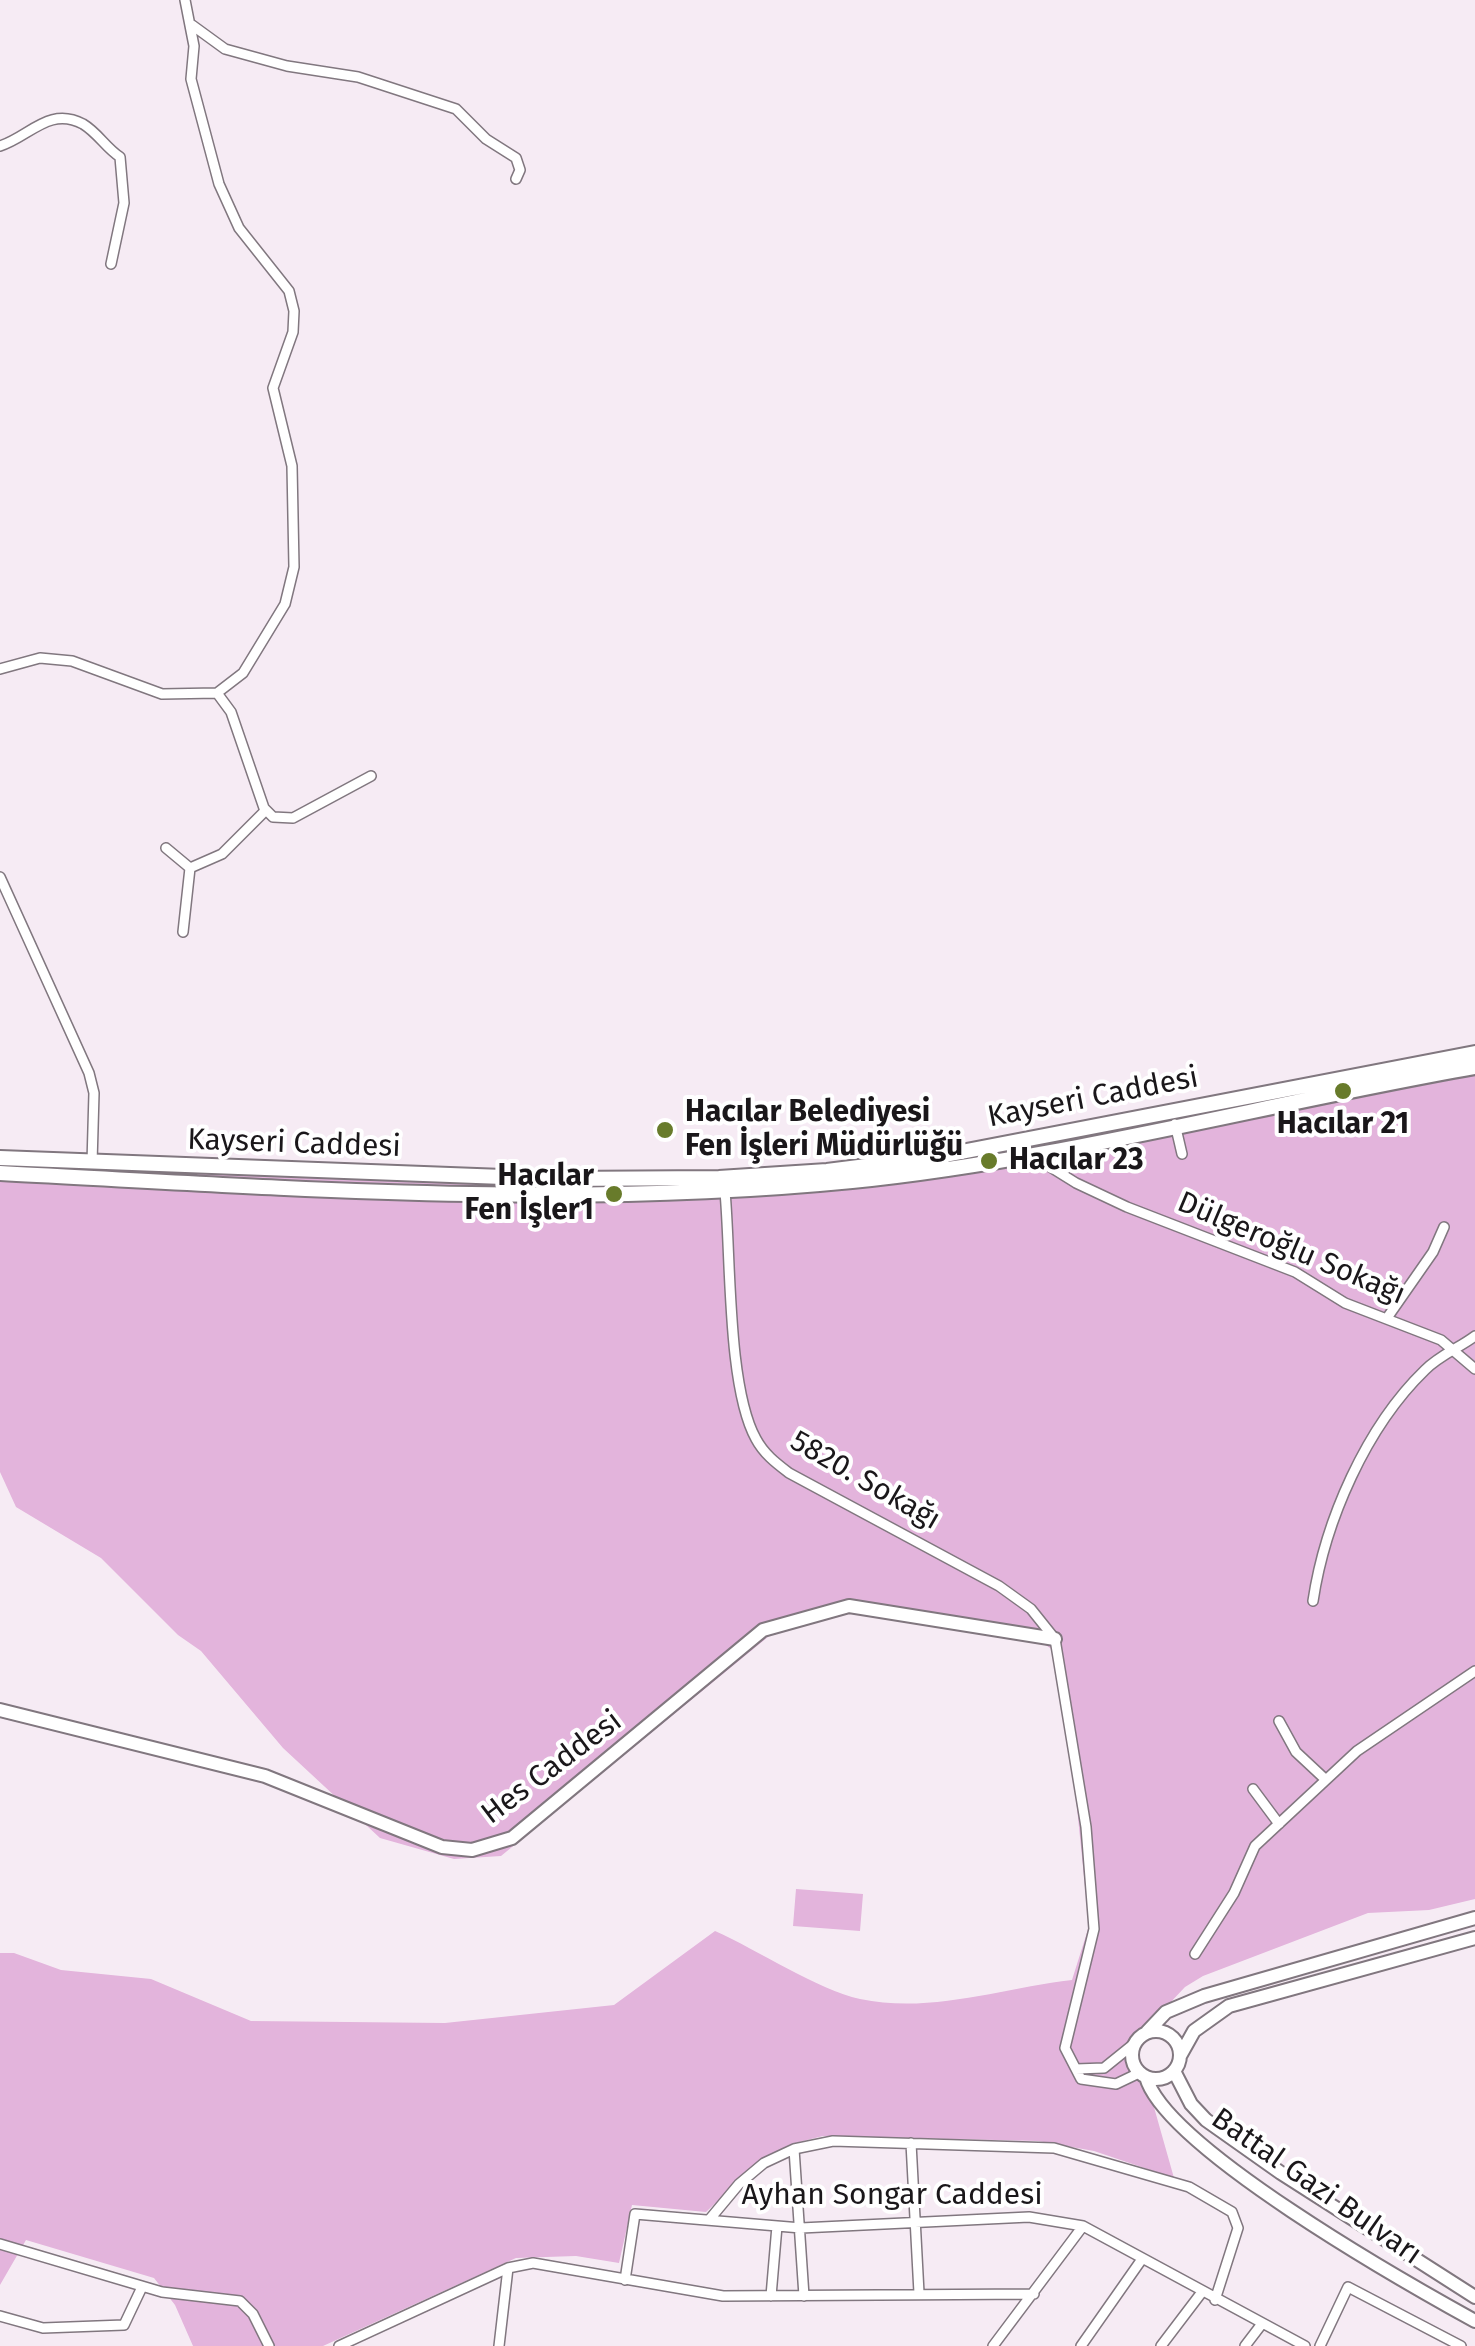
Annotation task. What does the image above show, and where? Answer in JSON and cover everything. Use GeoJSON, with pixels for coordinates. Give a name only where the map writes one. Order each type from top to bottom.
{"type":"FeatureCollection","features":[{"type":"Feature","properties":{"kind":"main road","name":"Kayseri Caddesi"},"geometry":{"type":"LineString","coordinates":[[0,1173],[92,1170],[556,1179],[719,1178],[827,1171],[930,1158],[1475,1052]]}},
{"type":"Feature","properties":{"kind":"main road","name":"Kayseri Caddesi"},"geometry":{"type":"LineString","coordinates":[[0,1158],[92,1170],[446,1191],[725,1192],[855,1181],[1029,1153],[1475,1066]]}},
{"type":"Feature","properties":{"kind":"street"},"geometry":{"type":"LineString","coordinates":[[0,669],[40,658],[72,661],[162,694],[217,694],[243,674],[285,604],[294,567],[292,466],[273,388],[293,332],[294,311],[289,291],[239,228],[220,184],[192,80],[192,25],[185,0]]}},
{"type":"Feature","properties":{"kind":"street"},"geometry":{"type":"LineString","coordinates":[[192,25],[224,49],[288,66],[358,77],[456,108],[486,139],[516,158],[520,170],[516,179]]}},
{"type":"Feature","properties":{"kind":"street"},"geometry":{"type":"LineString","coordinates":[[0,146],[44,121],[61,119],[85,126],[120,157],[124,203],[110,264]]}},
{"type":"Feature","properties":{"kind":"street"},"geometry":{"type":"LineString","coordinates":[[217,694],[232,712],[266,810],[279,819],[292,818],[372,776]]}},
{"type":"Feature","properties":{"kind":"street"},"geometry":{"type":"LineString","coordinates":[[190,868],[222,854],[266,810]]}},
{"type":"Feature","properties":{"kind":"street"},"geometry":{"type":"LineString","coordinates":[[166,848],[190,868]]}},
{"type":"Feature","properties":{"kind":"street"},"geometry":{"type":"LineString","coordinates":[[183,932],[190,868]]}},
{"type":"Feature","properties":{"kind":"street"},"geometry":{"type":"LineString","coordinates":[[0,877],[89,1073],[94,1093],[92,1170]]}},
{"type":"Feature","properties":{"kind":"street"},"geometry":{"type":"LineString","coordinates":[[1175,1124],[1182,1154]]}},
{"type":"Feature","properties":{"kind":"street","name":"Dülgeroğlu Sokağı"},"geometry":{"type":"LineString","coordinates":[[1029,1153],[1076,1184],[1295,1272],[1345,1302],[1441,1340],[1475,1369]]}},
{"type":"Feature","properties":{"kind":"street","name":"5820. Sokağı"},"geometry":{"type":"LineString","coordinates":[[725,1192],[739,1375],[748,1418],[762,1448],[789,1473],[999,1586],[1031,1609],[1055,1640]]}},
{"type":"Feature","properties":{"kind":"street"},"geometry":{"type":"LineString","coordinates":[[1387,1318],[1433,1252],[1444,1227]]}},
{"type":"Feature","properties":{"kind":"street"},"geometry":{"type":"LineString","coordinates":[[1312,1601],[1332,1518],[1378,1428],[1402,1394],[1450,1349],[1475,1336]]}},
{"type":"Feature","properties":{"kind":"street","name":"Hes Caddesi"},"geometry":{"type":"LineString","coordinates":[[0,1710],[265,1776],[442,1847],[472,1850],[512,1838],[763,1630],[849,1606],[1055,1640]]}},
{"type":"Feature","properties":{"kind":"street"},"geometry":{"type":"LineString","coordinates":[[1055,1640],[1086,1828],[1094,1929],[1066,2034],[1074,2068],[1081,2079],[1116,2084],[1142,2075],[1161,2078],[1174,2070],[1194,2031],[1229,2006],[1475,1938]]}},
{"type":"Feature","properties":{"kind":"street"},"geometry":{"type":"LineString","coordinates":[[1195,1954],[1218,1922],[1255,1846],[1357,1752],[1475,1671]]}},
{"type":"Feature","properties":{"kind":"street"},"geometry":{"type":"LineString","coordinates":[[1279,1721],[1296,1752],[1326,1780]]}},
{"type":"Feature","properties":{"kind":"street"},"geometry":{"type":"LineString","coordinates":[[1253,1789],[1278,1824]]}},
{"type":"Feature","properties":{"kind":"street"},"geometry":{"type":"LineString","coordinates":[[1074,2068],[1104,2068],[1166,2012],[1204,1996],[1475,1918]]}},
{"type":"Feature","properties":{"kind":"street"},"geometry":{"type":"LineString","coordinates":[[1148,2032],[1170,2036],[1180,2056]]}},
{"type":"Feature","properties":{"kind":"street"},"geometry":{"type":"LineString","coordinates":[[1135,2043],[1132,2058],[1142,2075]]}},
{"type":"Feature","properties":{"kind":"street","name":"Battal Gazi Bulvarı"},"geometry":{"type":"LineString","coordinates":[[1174,2070],[1191,2104],[1206,2120],[1311,2193],[1475,2297]]}},
{"type":"Feature","properties":{"kind":"street","name":"Battal Gazi Bulvarı"},"geometry":{"type":"LineString","coordinates":[[1142,2075],[1156,2101],[1224,2161],[1342,2242],[1475,2322]]}},
{"type":"Feature","properties":{"kind":"street"},"geometry":{"type":"LineString","coordinates":[[709,2220],[739,2184],[764,2163],[794,2149],[833,2140],[1054,2148],[1189,2187],[1237,2219],[1215,2300]]}},
{"type":"Feature","properties":{"kind":"street"},"geometry":{"type":"LineString","coordinates":[[911,2143],[919,2293]]}},
{"type":"Feature","properties":{"kind":"street"},"geometry":{"type":"LineString","coordinates":[[794,2149],[804,2296]]}},
{"type":"Feature","properties":{"kind":"street","name":"Ayhan Songar Caddesi"},"geometry":{"type":"LineString","coordinates":[[625,2280],[635,2214],[801,2228],[1029,2216],[1083,2226],[1305,2346]]}},
{"type":"Feature","properties":{"kind":"street"},"geometry":{"type":"LineString","coordinates":[[771,2296],[777,2226]]}},
{"type":"Feature","properties":{"kind":"street"},"geometry":{"type":"LineString","coordinates":[[993,2346],[1083,2226]]}},
{"type":"Feature","properties":{"kind":"street"},"geometry":{"type":"LineString","coordinates":[[0,2244],[142,2287],[240,2301],[253,2314],[268,2346]]}},
{"type":"Feature","properties":{"kind":"street"},"geometry":{"type":"LineString","coordinates":[[1081,2346],[1142,2259]]}},
{"type":"Feature","properties":{"kind":"street"},"geometry":{"type":"LineString","coordinates":[[339,2346],[508,2268],[533,2263],[723,2296],[1034,2294]]}},
{"type":"Feature","properties":{"kind":"street"},"geometry":{"type":"LineString","coordinates":[[499,2346],[508,2268]]}},
{"type":"Feature","properties":{"kind":"street"},"geometry":{"type":"LineString","coordinates":[[0,2316],[42,2328],[122,2326],[130,2321],[142,2287]]}},
{"type":"Feature","properties":{"kind":"street"},"geometry":{"type":"LineString","coordinates":[[1320,2346],[1348,2287],[1461,2346]]}},
{"type":"Feature","properties":{"kind":"street"},"geometry":{"type":"LineString","coordinates":[[1160,2346],[1202,2292]]}},
{"type":"Feature","properties":{"kind":"street"},"geometry":{"type":"LineString","coordinates":[[1245,2346],[1261,2325]]}},
{"type":"Feature","properties":{"kind":"shaded area"},"geometry":{"type":"Polygon","coordinates":[[[1475,1060],[1475,1899],[1429,1910],[1368,1913],[1203,1976],[1185,1987],[1135,2040],[1174,2178],[1094,2151],[1038,2141],[823,2136],[791,2144],[762,2159],[706,2212],[632,2205],[619,2263],[576,2256],[516,2258],[323,2346],[193,2346],[175,2305],[154,2278],[26,2240],[0,2285],[0,1953],[14,1953],[61,1970],[151,1979],[251,2021],[445,2023],[614,2005],[715,1931],[843,1994],[887,2003],[940,2002],[1072,1980],[1089,1926],[1076,1798],[1053,1650],[1044,1644],[847,1612],[774,1632],[501,1856],[454,1859],[380,1838],[283,1748],[201,1651],[178,1635],[101,1558],[16,1507],[0,1472],[0,1162],[621,1185],[938,1163],[1475,1060]]]}},
{"type":"Feature","properties":{"kind":"shaded area"},"geometry":{"type":"Polygon","coordinates":[[[796,1889],[863,1894],[860,1931],[793,1926],[796,1889]]]}},
{"type":"Feature","properties":{"kind":"place","name":"Hacılar 21"},"geometry":{"type":"Point","coordinates":[1343,1091]}},
{"type":"Feature","properties":{"kind":"place","name":"Hacılar Belediyesi Fen İşleri Müdürlüğü"},"geometry":{"type":"Point","coordinates":[665,1130]}},
{"type":"Feature","properties":{"kind":"place","name":"Hacılar 23"},"geometry":{"type":"Point","coordinates":[989,1161]}},
{"type":"Feature","properties":{"kind":"place","name":"Hacılar Fen İşler1"},"geometry":{"type":"Point","coordinates":[614,1194]}}]}
